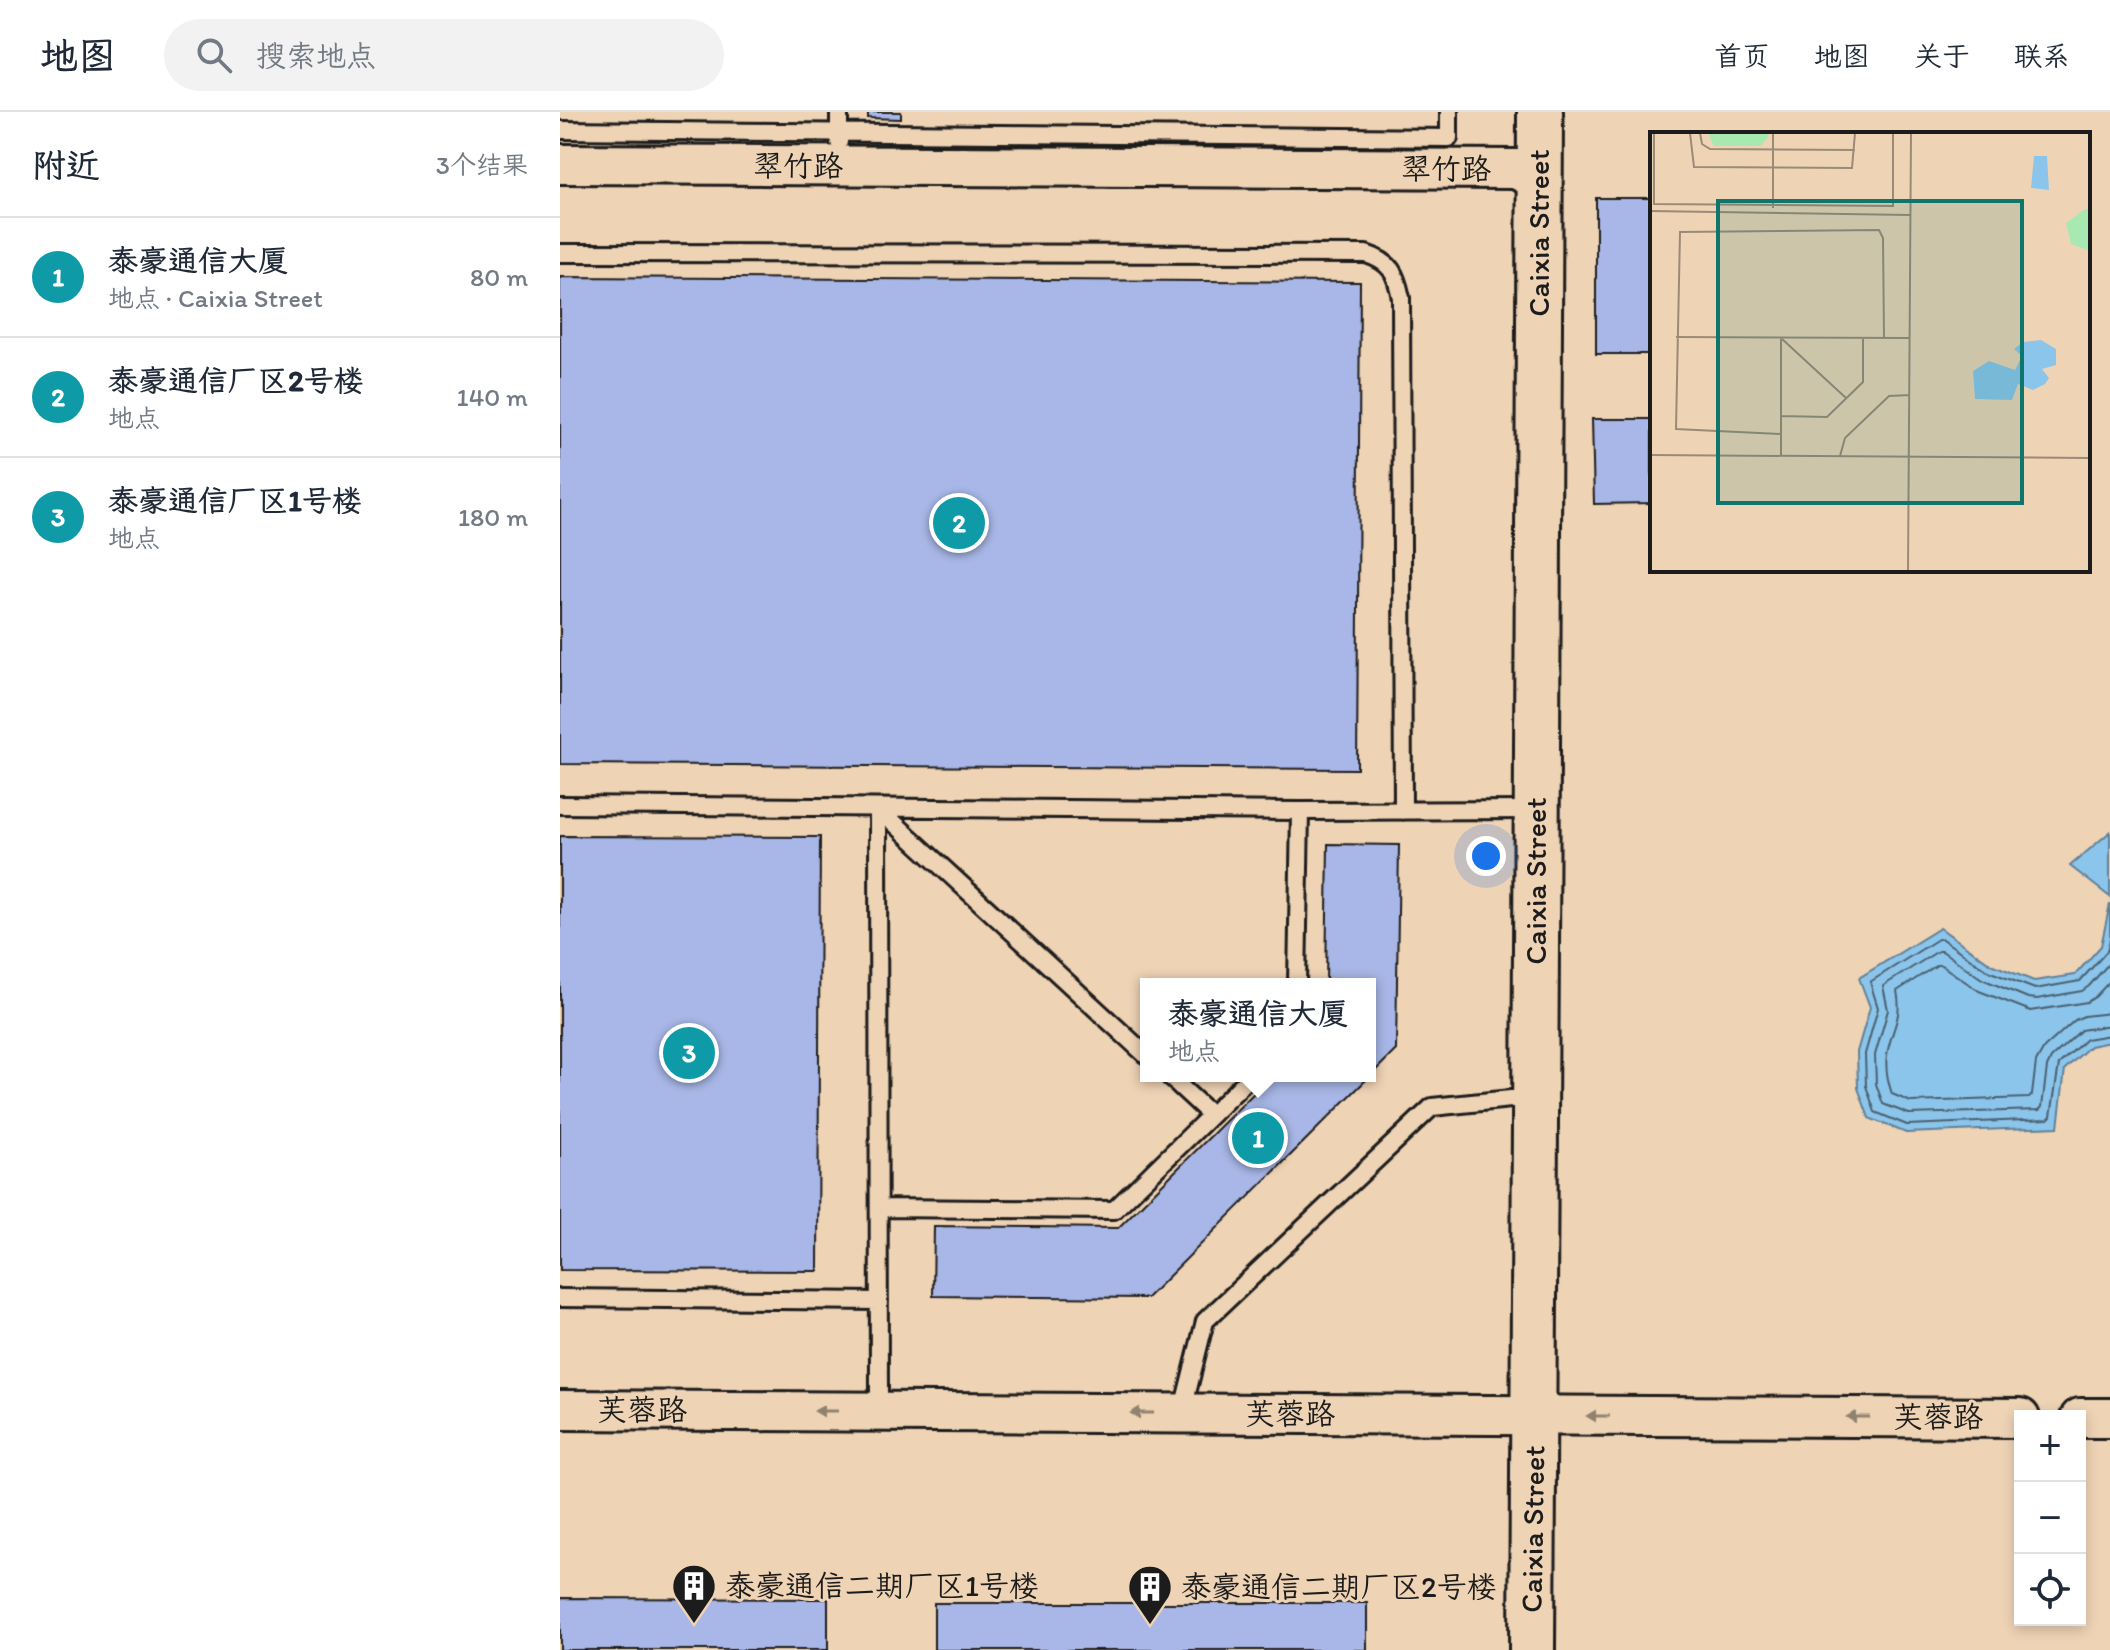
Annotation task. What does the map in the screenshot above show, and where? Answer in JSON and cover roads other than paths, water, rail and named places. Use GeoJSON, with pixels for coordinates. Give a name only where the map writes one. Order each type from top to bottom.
{"type":"FeatureCollection","features":[{"type":"Feature","properties":{"kind":"main road","name":"Caixia Street"},"geometry":{"type":"LineString","coordinates":[[1517,112],[1524,181],[1522,1428],[1532,1650]]}},
{"type":"Feature","properties":{"kind":"main road","name":"Caixia Street"},"geometry":{"type":"LineString","coordinates":[[1524,181],[1540,112]]}},
{"type":"Feature","properties":{"kind":"main road","name":"Caixia Street"},"geometry":{"type":"LineString","coordinates":[[1509,1650],[1522,1428]]}},
{"type":"Feature","properties":{"kind":"street","name":"翠竹路"},"geometry":{"type":"LineString","coordinates":[[560,164],[839,149],[1524,181]]}},
{"type":"Feature","properties":{"kind":"street","name":"翠竹路"},"geometry":{"type":"LineString","coordinates":[[560,188],[1524,181]]}},
{"type":"Feature","properties":{"kind":"street","name":"芙蓉路"},"geometry":{"type":"LineString","coordinates":[[560,1410],[1182,1413],[1522,1428],[2014,1443]]}},
{"type":"Feature","properties":{"kind":"street","name":"芙蓉路"},"geometry":{"type":"LineString","coordinates":[[560,1436],[1522,1428],[2014,1418]]}},
{"type":"Feature","properties":{"kind":"street"},"geometry":{"type":"LineString","coordinates":[[2086,1418],[2110,1418]]}},
{"type":"Feature","properties":{"kind":"street"},"geometry":{"type":"LineString","coordinates":[[2086,1443],[2110,1443]]}},
{"type":"Feature","properties":{"kind":"lane"},"geometry":{"type":"LineString","coordinates":[[839,112],[839,149]]}},
{"type":"Feature","properties":{"kind":"lane"},"geometry":{"type":"LineString","coordinates":[[560,130],[839,149],[1449,138],[1449,112]]}},
{"type":"Feature","properties":{"kind":"lane"},"geometry":{"type":"LineString","coordinates":[[560,253],[1366,254],[1379,258],[1391,268],[1401,298],[1403,811]]}},
{"type":"Feature","properties":{"kind":"lane"},"geometry":{"type":"LineString","coordinates":[[560,805],[1524,810]]}},
{"type":"Feature","properties":{"kind":"lane"},"geometry":{"type":"LineString","coordinates":[[878,808],[1140,1049]]}},
{"type":"Feature","properties":{"kind":"lane"},"geometry":{"type":"LineString","coordinates":[[878,808],[879,1412]]}},
{"type":"Feature","properties":{"kind":"lane"},"geometry":{"type":"LineString","coordinates":[[1297,978],[1300,811]]}},
{"type":"Feature","properties":{"kind":"lane"},"geometry":{"type":"LineString","coordinates":[[1175,1082],[1211,1115]]}},
{"type":"Feature","properties":{"kind":"lane"},"geometry":{"type":"LineString","coordinates":[[879,1208],[1114,1210],[1245,1082]]}},
{"type":"Feature","properties":{"kind":"lane"},"geometry":{"type":"LineString","coordinates":[[1182,1413],[1205,1321],[1432,1107],[1524,1099]]}},
{"type":"Feature","properties":{"kind":"lane"},"geometry":{"type":"LineString","coordinates":[[560,1298],[879,1301]]}},
{"type":"Feature","properties":{"kind":"water"},"geometry":{"type":"Polygon","coordinates":[[[2110,832],[2110,897],[2070,866],[2110,832]]]}},
{"type":"Feature","properties":{"kind":"water"},"geometry":{"type":"Polygon","coordinates":[[[2110,904],[2110,1042],[2090,1046],[2065,1069],[2058,1127],[1906,1133],[1869,1118],[1858,1088],[1857,1052],[1870,1007],[1859,978],[1940,928],[1991,964],[2034,981],[2075,975],[2101,946],[2110,904]]]}},
{"type":"Feature","properties":{"kind":"place","name":"泰豪通信厂区2号楼"},"geometry":{"type":"Point","coordinates":[959,523]}},
{"type":"Feature","properties":{"kind":"place","name":"泰豪通信厂区1号楼"},"geometry":{"type":"Point","coordinates":[689,1053]}},
{"type":"Feature","properties":{"kind":"place","name":"泰豪通信大厦"},"geometry":{"type":"Point","coordinates":[1258,1138]}},
{"type":"Feature","properties":{"kind":"place","name":"泰豪通信二期厂区1号楼"},"geometry":{"type":"Point","coordinates":[694,1625]}},
{"type":"Feature","properties":{"kind":"place","name":"泰豪通信二期厂区2号楼"},"geometry":{"type":"Point","coordinates":[1150,1626]}}]}
